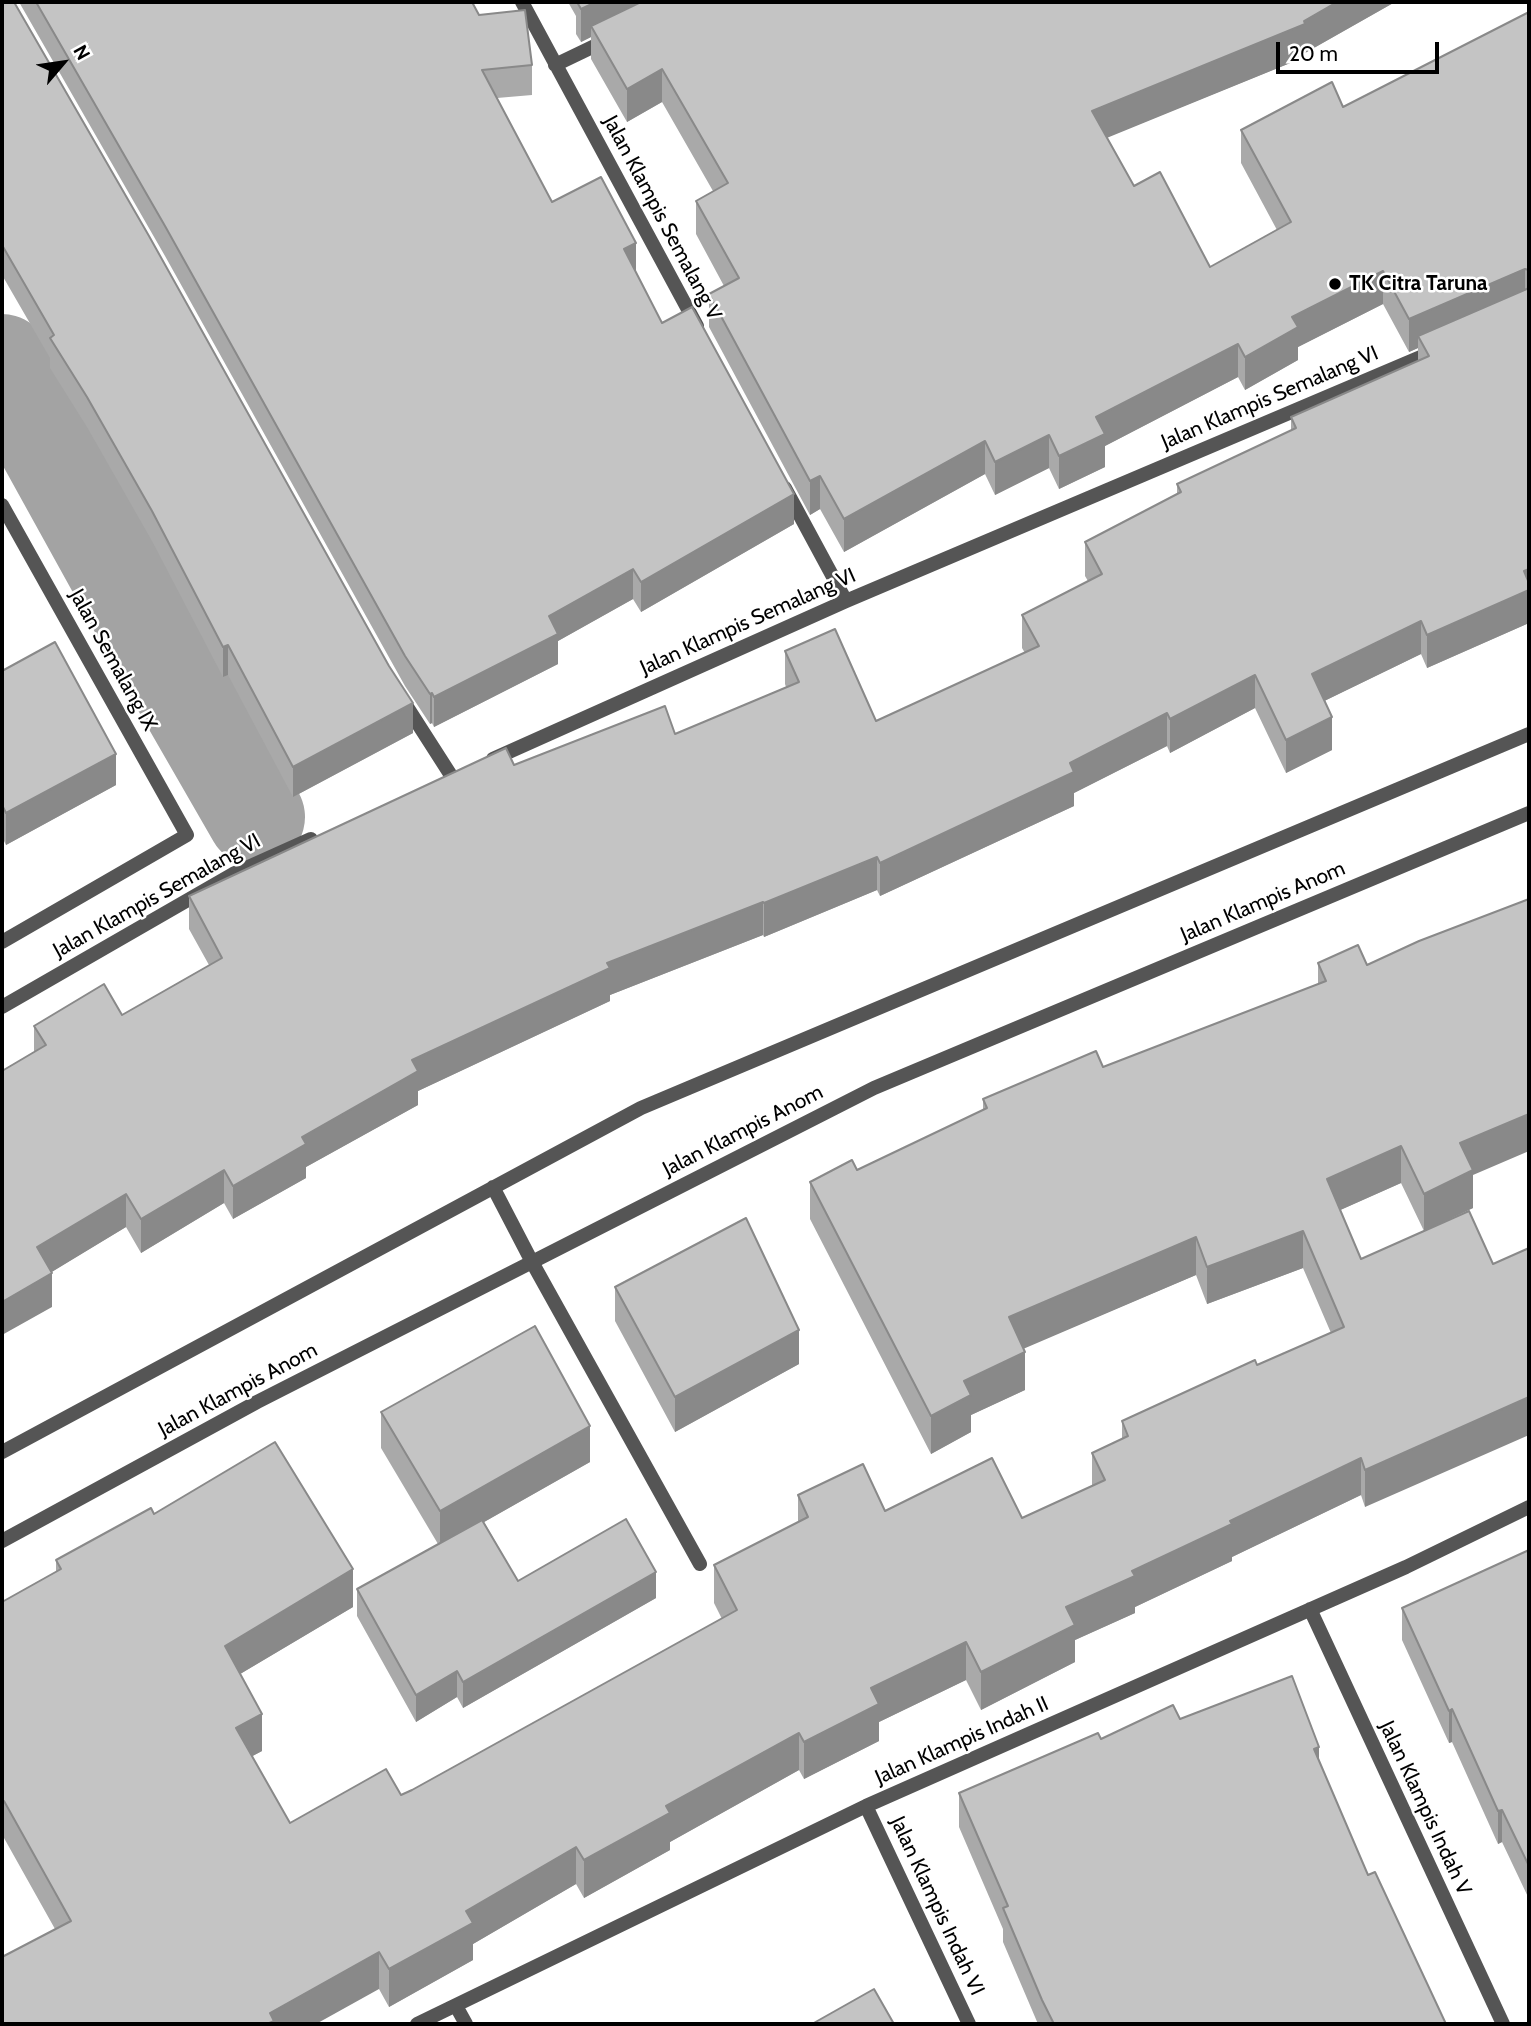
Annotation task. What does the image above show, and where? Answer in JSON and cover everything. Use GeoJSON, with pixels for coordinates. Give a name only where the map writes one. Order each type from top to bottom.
{"type":"FeatureCollection","features":[{"type":"Feature","properties":{"kind":"street","name":"Jalan Klampis Semalang V"},"geometry":{"type":"LineString","coordinates":[[522,2],[701,333]]}},
{"type":"Feature","properties":{"kind":"street"},"geometry":{"type":"LineString","coordinates":[[555,65],[615,36]]}},
{"type":"Feature","properties":{"kind":"street","name":"Jalan Klampis Semalang VI"},"geometry":{"type":"LineString","coordinates":[[397,691],[459,774],[846,601],[1452,344]]}},
{"type":"Feature","properties":{"kind":"street"},"geometry":{"type":"LineString","coordinates":[[780,479],[846,601]]}},
{"type":"Feature","properties":{"kind":"street","name":"Jalan Semalang IX"},"geometry":{"type":"LineString","coordinates":[[2,505],[187,835],[2,942]]}},
{"type":"Feature","properties":{"kind":"street"},"geometry":{"type":"LineString","coordinates":[[2,1452],[641,1108],[1529,734]]}},
{"type":"Feature","properties":{"kind":"street","name":"Jalan Klampis Anom"},"geometry":{"type":"LineString","coordinates":[[2,1541],[257,1402],[874,1088],[1529,813]]}},
{"type":"Feature","properties":{"kind":"street","name":"Jalan Klampis Semalang VI"},"geometry":{"type":"LineString","coordinates":[[2,1007],[233,874],[331,831]]}},
{"type":"Feature","properties":{"kind":"street"},"geometry":{"type":"LineString","coordinates":[[493,1186],[532,1262],[700,1564]]}},
{"type":"Feature","properties":{"kind":"street","name":"Jalan Klampis Indah II"},"geometry":{"type":"LineString","coordinates":[[417,2024],[866,1806],[1406,1567],[1529,1507]]}},
{"type":"Feature","properties":{"kind":"street","name":"Jalan Klampis Indah V"},"geometry":{"type":"LineString","coordinates":[[1310,1609],[1503,2024]]}},
{"type":"Feature","properties":{"kind":"street","name":"Jalan Klampis Indah VI"},"geometry":{"type":"LineString","coordinates":[[866,1806],[970,2024]]}},
{"type":"Feature","properties":{"kind":"street"},"geometry":{"type":"LineString","coordinates":[[456,2006],[467,2024]]}},
{"type":"Feature","properties":{"kind":"building"},"geometry":{"type":"Polygon","coordinates":[[[2,2],[14,2],[149,236],[389,666],[413,703],[293,767],[228,645],[223,647],[152,511],[50,338],[54,335],[2,245],[2,2]]]}},
{"type":"Feature","properties":{"kind":"building"},"geometry":{"type":"Polygon","coordinates":[[[36,2],[472,2],[479,15],[525,10],[532,65],[482,70],[552,202],[601,177],[636,243],[624,249],[662,323],[692,307],[794,494],[641,582],[633,569],[549,616],[558,634],[434,697],[405,656],[165,226],[36,2]]]}},
{"type":"Feature","properties":{"kind":"building"},"geometry":{"type":"Polygon","coordinates":[[[577,2],[596,2],[581,9],[577,2]]]}},
{"type":"Feature","properties":{"kind":"building"},"geometry":{"type":"Polygon","coordinates":[[[641,2],[1337,2],[1304,21],[1305,24],[1092,111],[1134,186],[1160,172],[1210,267],[1291,222],[1241,130],[1332,82],[1343,107],[1529,12],[1529,270],[1525,269],[1409,319],[1383,271],[1292,317],[1298,327],[1245,357],[1238,344],[1096,417],[1105,434],[1059,456],[1049,435],[995,462],[985,441],[844,519],[820,476],[810,481],[709,294],[739,278],[696,201],[728,183],[662,69],[627,89],[591,26],[641,2]]]}},
{"type":"Feature","properties":{"kind":"building"},"geometry":{"type":"Polygon","coordinates":[[[1529,288],[1529,569],[1524,571],[1529,590],[1427,635],[1421,621],[1312,674],[1332,717],[1286,740],[1255,675],[1170,719],[1167,713],[1070,763],[1074,772],[880,863],[877,857],[607,963],[610,968],[412,1060],[418,1071],[302,1137],[306,1144],[233,1186],[224,1170],[141,1219],[126,1194],[37,1247],[52,1273],[2,1302],[2,1071],[46,1045],[34,1026],[104,984],[122,1015],[222,958],[189,896],[506,748],[514,765],[665,706],[675,734],[799,682],[785,651],[835,629],[876,721],[1039,646],[1022,615],[1102,574],[1085,542],[1181,492],[1177,484],[1296,428],[1291,417],[1429,356],[1418,336],[1529,288]]]}},
{"type":"Feature","properties":{"kind":"building"},"geometry":{"type":"Polygon","coordinates":[[[55,642],[116,754],[6,813],[2,805],[2,671],[55,642]]]}},
{"type":"Feature","properties":{"kind":"building"},"geometry":{"type":"Polygon","coordinates":[[[1529,899],[1529,1114],[1460,1143],[1473,1170],[1424,1194],[1401,1146],[1327,1179],[1361,1259],[1469,1211],[1493,1264],[1529,1248],[1529,1397],[1365,1470],[1361,1458],[1230,1521],[1232,1524],[1132,1571],[1135,1576],[1066,1607],[1075,1625],[981,1672],[966,1642],[871,1688],[879,1704],[804,1742],[799,1733],[666,1806],[670,1813],[584,1860],[576,1847],[466,1911],[473,1923],[389,1969],[379,1952],[270,2013],[274,2021],[267,2024],[2,2024],[2,1957],[71,1921],[4,1801],[2,1802],[2,1602],[61,1569],[56,1560],[151,1508],[154,1514],[275,1442],[353,1569],[225,1646],[262,1714],[236,1728],[290,1823],[386,1769],[401,1795],[412,1790],[737,1610],[714,1565],[808,1517],[798,1495],[863,1464],[885,1511],[992,1458],[1022,1518],[1105,1480],[1092,1453],[1128,1436],[1122,1421],[1255,1360],[1257,1365],[1344,1327],[1303,1231],[1207,1267],[1196,1237],[1009,1317],[1025,1352],[964,1381],[971,1395],[931,1416],[810,1182],[852,1160],[857,1170],[987,1108],[983,1099],[1096,1051],[1103,1067],[1326,981],[1318,963],[1358,945],[1367,965],[1419,941],[1529,899]]]}},
{"type":"Feature","properties":{"kind":"building"},"geometry":{"type":"Polygon","coordinates":[[[746,1218],[799,1330],[675,1397],[615,1287],[746,1218]]]}},
{"type":"Feature","properties":{"kind":"building"},"geometry":{"type":"Polygon","coordinates":[[[535,1326],[590,1426],[440,1511],[381,1412],[535,1326]]]}},
{"type":"Feature","properties":{"kind":"building"},"geometry":{"type":"Polygon","coordinates":[[[626,1519],[656,1572],[463,1682],[457,1671],[416,1695],[357,1589],[482,1520],[518,1581],[626,1519]]]}},
{"type":"Feature","properties":{"kind":"building"},"geometry":{"type":"Polygon","coordinates":[[[1529,1550],[1529,1866],[1502,1810],[1498,1811],[1402,1608],[1529,1550]]]}},
{"type":"Feature","properties":{"kind":"building"},"geometry":{"type":"Polygon","coordinates":[[[1292,1676],[1319,1747],[1314,1749],[1368,1875],[1375,1872],[1446,2024],[1054,2024],[1003,1908],[1008,1906],[959,1793],[1098,1733],[1101,1739],[1173,1705],[1180,1719],[1292,1676]]]}},
{"type":"Feature","properties":{"kind":"building"},"geometry":{"type":"Polygon","coordinates":[[[874,1989],[894,2024],[812,2024],[874,1989]]]}},
{"type":"Feature","properties":{"kind":"waterway"},"geometry":{"type":"LineString","coordinates":[[2,363],[256,817]]}},
{"type":"Feature","properties":{"kind":"place","name":"TK Citra Taruna"},"geometry":{"type":"Point","coordinates":[1335,284]}}]}
